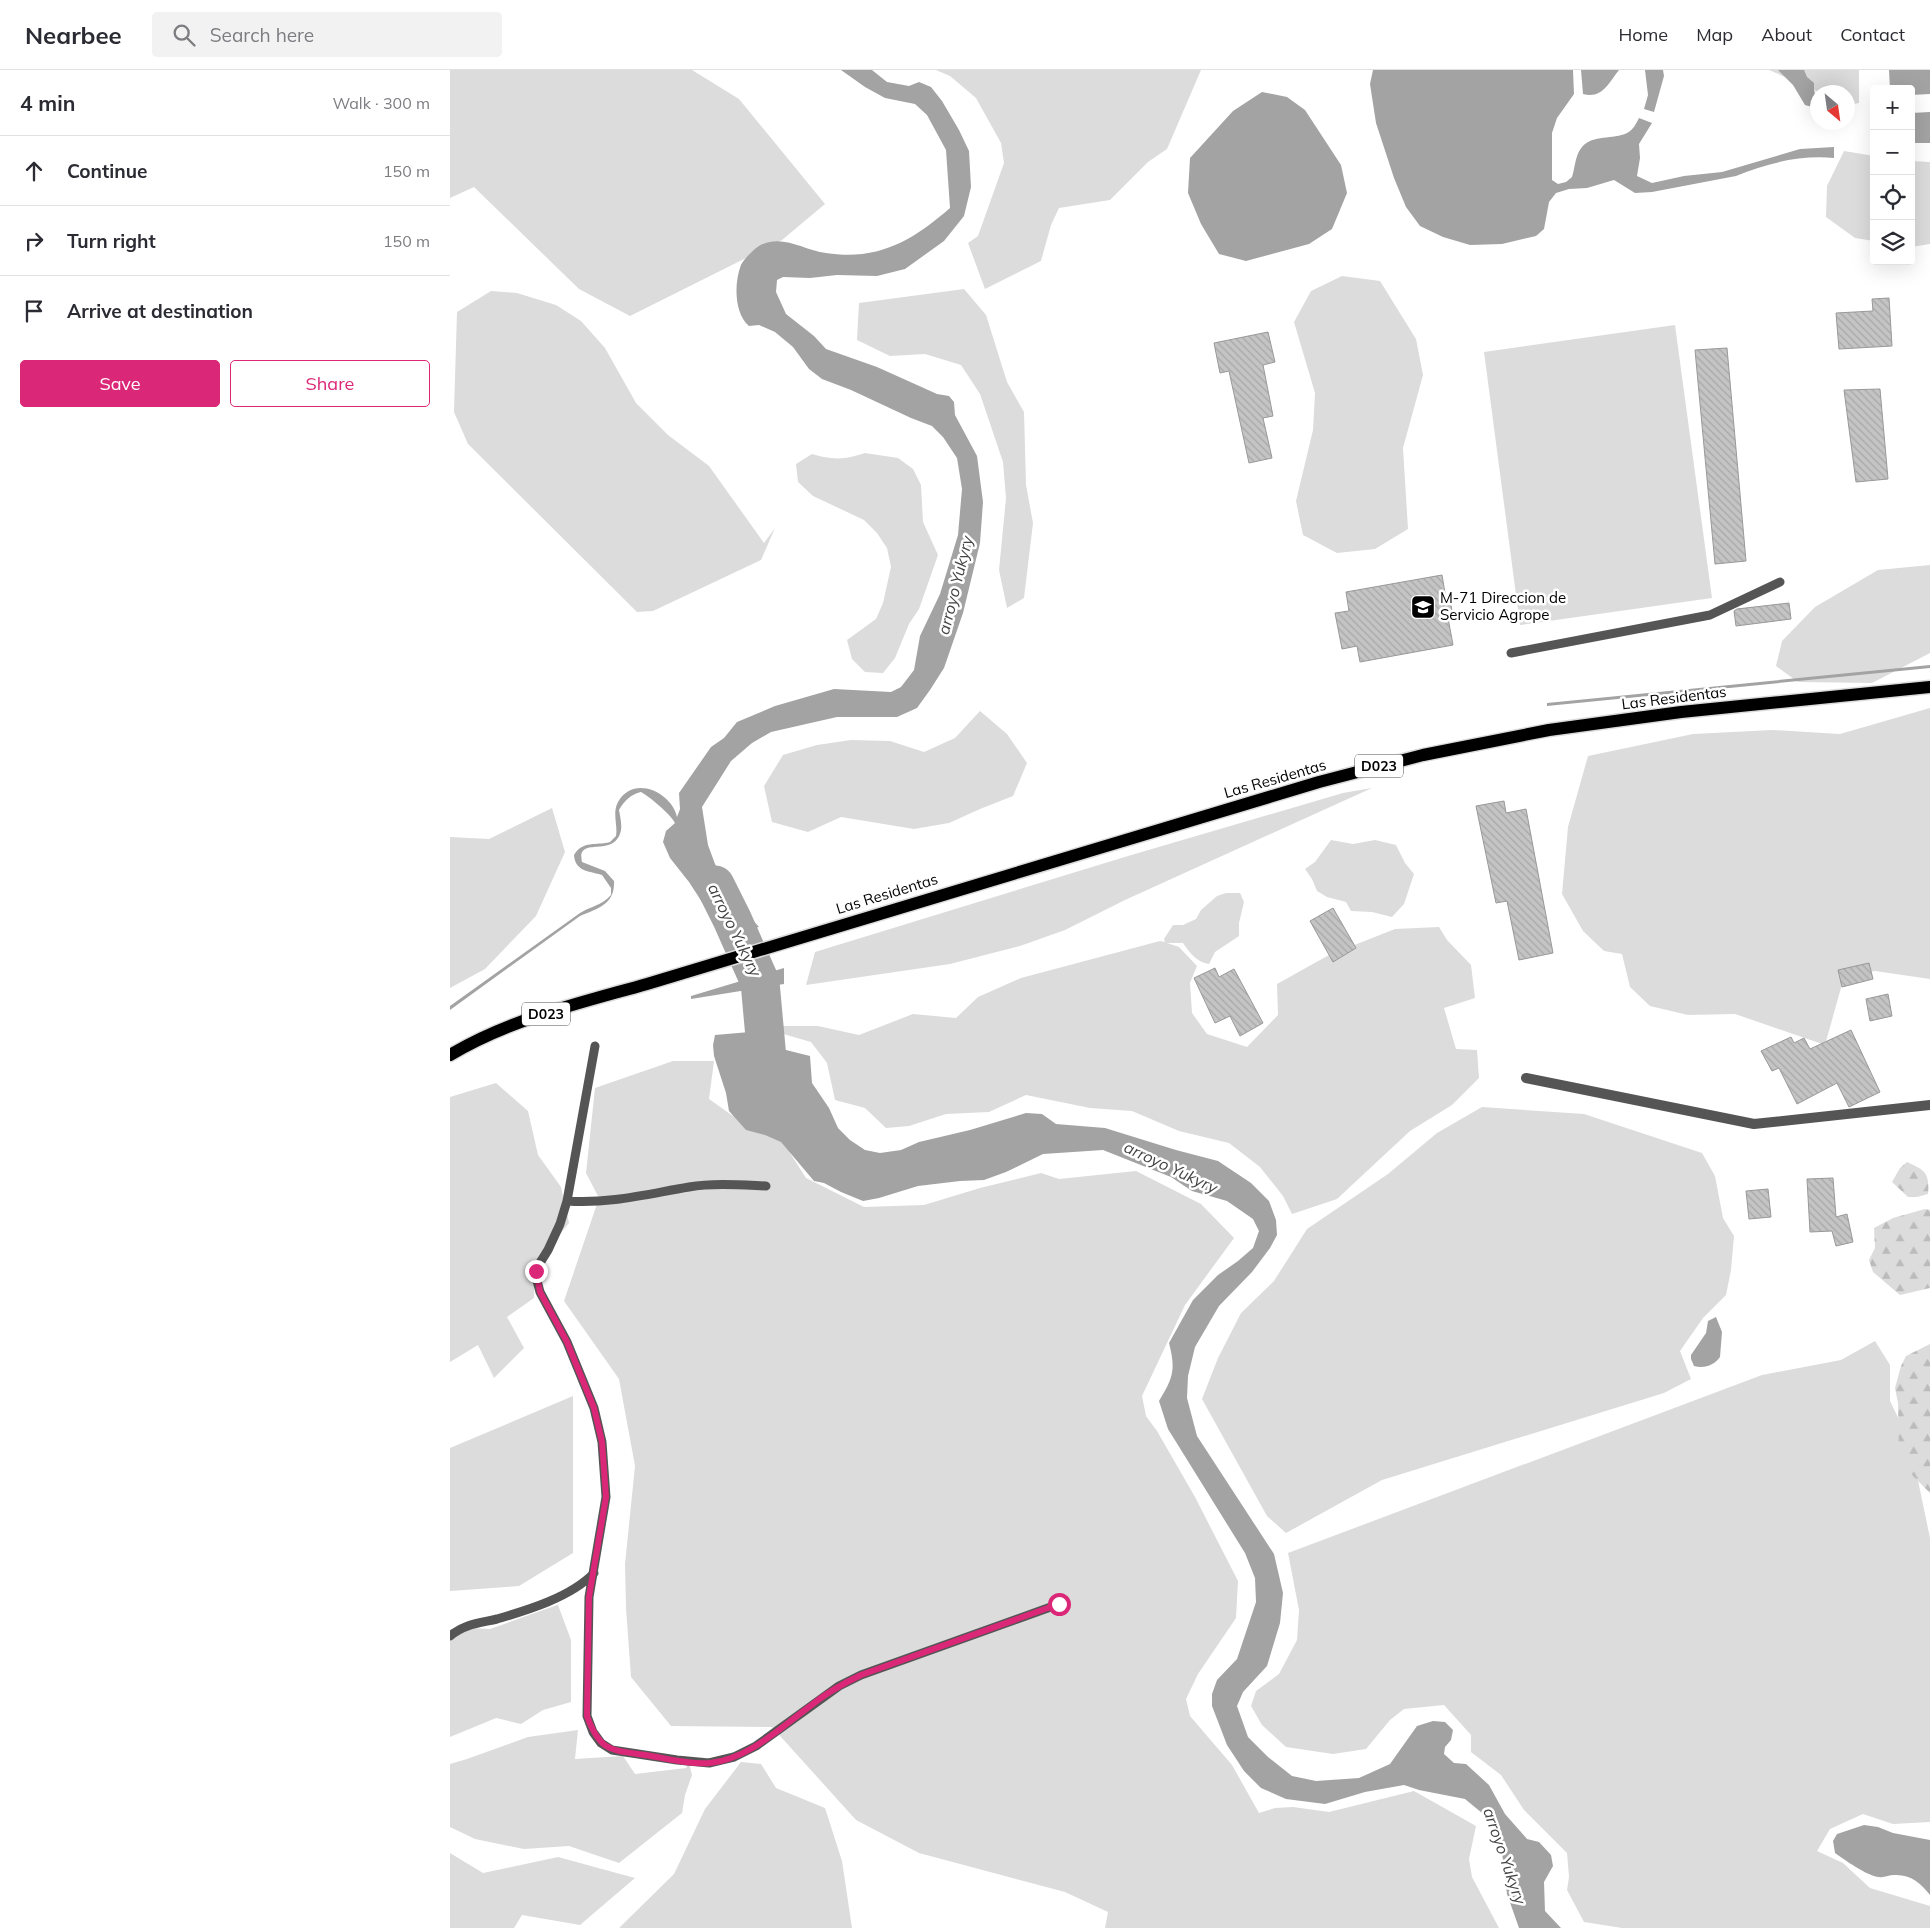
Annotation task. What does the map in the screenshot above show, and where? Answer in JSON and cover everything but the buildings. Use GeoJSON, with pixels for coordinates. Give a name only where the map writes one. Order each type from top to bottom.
{"type":"FeatureCollection","features":[{"type":"Feature","properties":{"kind":"main road","name":"Las Residentas"},"geometry":{"type":"LineString","coordinates":[[450,1055],[504,1029],[577,1004],[1319,782],[1423,755],[1549,730],[1662,715],[1930,686]]}},
{"type":"Feature","properties":{"kind":"street"},"geometry":{"type":"LineString","coordinates":[[1526,1078],[1754,1124],[1930,1105]]}},
{"type":"Feature","properties":{"kind":"lane"},"geometry":{"type":"LineString","coordinates":[[1511,653],[1710,615],[1780,582]]}},
{"type":"Feature","properties":{"kind":"lane"},"geometry":{"type":"LineString","coordinates":[[595,1046],[567,1201],[560,1224],[538,1266],[536,1277],[540,1292],[567,1342],[594,1408],[602,1442],[606,1497],[589,1597],[587,1668],[587,1716],[593,1732],[601,1742],[612,1750],[677,1760],[709,1763],[734,1757],[756,1746],[838,1686],[861,1675],[1059,1604]]}},
{"type":"Feature","properties":{"kind":"lane"},"geometry":{"type":"LineString","coordinates":[[567,1201],[590,1202],[630,1199],[691,1186],[766,1186]]}},
{"type":"Feature","properties":{"kind":"lane"},"geometry":{"type":"LineString","coordinates":[[450,1636],[459,1628],[521,1611],[571,1592],[594,1573]]}},
{"type":"Feature","properties":{"kind":"green space"},"geometry":{"type":"Polygon","coordinates":[[[450,70],[692,70],[739,99],[825,204],[782,240],[630,316],[579,289],[474,187],[450,198],[450,70]]]}},
{"type":"Feature","properties":{"kind":"green space"},"geometry":{"type":"Polygon","coordinates":[[[936,70],[1201,70],[1167,149],[1148,162],[1110,200],[1059,208],[1051,225],[1041,261],[985,289],[968,243],[978,236],[1004,163],[1001,143],[976,98],[950,76],[936,70]]]}},
{"type":"Feature","properties":{"kind":"green space"},"geometry":{"type":"Polygon","coordinates":[[[1769,70],[1859,70],[1859,103],[1855,104],[1855,85],[1810,85],[1810,88],[1769,70]]]}},
{"type":"Feature","properties":{"kind":"green space"},"geometry":{"type":"Polygon","coordinates":[[[1844,151],[1870,155],[1870,240],[1855,238],[1826,217],[1827,186],[1844,151]]]}},
{"type":"Feature","properties":{"kind":"green space"},"geometry":{"type":"Polygon","coordinates":[[[1915,161],[1930,162],[1930,244],[1915,246],[1915,161]]]}},
{"type":"Feature","properties":{"kind":"green space"},"geometry":{"type":"Polygon","coordinates":[[[1342,276],[1380,281],[1416,339],[1423,375],[1403,448],[1408,529],[1375,549],[1337,553],[1303,535],[1296,501],[1313,430],[1315,393],[1294,322],[1311,291],[1342,276]]]}},
{"type":"Feature","properties":{"kind":"green space"},"geometry":{"type":"Polygon","coordinates":[[[964,289],[986,315],[1007,382],[1024,412],[1026,485],[1033,523],[1024,598],[1007,608],[999,570],[1006,498],[1003,462],[980,394],[961,365],[925,354],[890,356],[857,340],[859,303],[964,289]]]}},
{"type":"Feature","properties":{"kind":"green space"},"geometry":{"type":"Polygon","coordinates":[[[491,291],[517,293],[556,305],[581,321],[605,348],[636,403],[668,435],[709,466],[764,543],[775,528],[761,560],[653,611],[637,612],[468,444],[454,412],[457,312],[491,291]]]}},
{"type":"Feature","properties":{"kind":"green space"},"geometry":{"type":"Polygon","coordinates":[[[1675,325],[1712,598],[1520,625],[1484,352],[1675,325]]]}},
{"type":"Feature","properties":{"kind":"green space"},"geometry":{"type":"Polygon","coordinates":[[[865,453],[898,458],[913,469],[921,485],[923,522],[938,555],[919,609],[909,624],[895,658],[883,673],[865,672],[852,659],[847,640],[876,619],[883,603],[891,567],[887,548],[877,533],[864,520],[813,496],[798,482],[796,464],[812,454],[838,458],[865,453]]]}},
{"type":"Feature","properties":{"kind":"green space"},"geometry":{"type":"Polygon","coordinates":[[[1930,565],[1930,653],[1872,683],[1798,682],[1776,666],[1782,641],[1815,607],[1878,570],[1930,565]]]}},
{"type":"Feature","properties":{"kind":"green space"},"geometry":{"type":"Polygon","coordinates":[[[1930,708],[1930,979],[1875,971],[1844,977],[1825,1045],[1735,1014],[1688,1015],[1650,1006],[1630,987],[1622,954],[1604,951],[1583,931],[1562,894],[1568,827],[1588,756],[1693,734],[1772,730],[1840,734],[1930,708]]]}},
{"type":"Feature","properties":{"kind":"green space"},"geometry":{"type":"Polygon","coordinates":[[[980,711],[1007,734],[1027,763],[1013,796],[949,823],[914,829],[841,817],[808,832],[772,822],[764,786],[783,755],[817,745],[851,740],[890,741],[924,752],[955,738],[980,711]]]}},
{"type":"Feature","properties":{"kind":"green space"},"geometry":{"type":"Polygon","coordinates":[[[1372,788],[1125,900],[1065,930],[1020,946],[950,964],[806,985],[815,952],[1128,856],[1343,793],[1372,788]]]}},
{"type":"Feature","properties":{"kind":"green space"},"geometry":{"type":"Polygon","coordinates":[[[552,808],[565,852],[536,916],[485,969],[450,988],[450,837],[489,839],[552,808]]]}},
{"type":"Feature","properties":{"kind":"green space"},"geometry":{"type":"Polygon","coordinates":[[[1331,840],[1353,844],[1375,840],[1396,845],[1405,863],[1414,874],[1404,904],[1392,917],[1372,912],[1351,911],[1346,902],[1327,897],[1317,891],[1305,869],[1315,862],[1331,840]]]}},
{"type":"Feature","properties":{"kind":"green space"},"geometry":{"type":"Polygon","coordinates":[[[1226,893],[1240,893],[1244,902],[1239,923],[1239,936],[1215,952],[1209,964],[1197,959],[1183,943],[1167,943],[1179,947],[1197,966],[1190,983],[1192,1013],[1207,1034],[1247,1047],[1278,1015],[1277,984],[1329,955],[1395,929],[1439,927],[1447,940],[1471,965],[1475,998],[1444,1008],[1456,1049],[1477,1050],[1479,1078],[1452,1105],[1410,1131],[1337,1199],[1292,1214],[1283,1196],[1260,1167],[1229,1143],[1179,1131],[1132,1111],[1090,1108],[1026,1095],[989,1112],[946,1114],[909,1126],[886,1128],[865,1108],[835,1100],[827,1063],[811,1042],[780,1033],[783,1026],[818,1026],[859,1035],[913,1014],[956,1018],[978,997],[1021,978],[1160,941],[1165,942],[1164,939],[1173,925],[1183,925],[1196,919],[1201,910],[1217,896],[1226,893]]]}},
{"type":"Feature","properties":{"kind":"green space"},"geometry":{"type":"Polygon","coordinates":[[[673,1061],[714,1061],[709,1099],[750,1128],[776,1131],[806,1178],[864,1207],[924,1205],[980,1188],[1041,1173],[1059,1179],[1136,1171],[1201,1204],[1234,1238],[1185,1305],[1142,1396],[1146,1416],[1157,1431],[1195,1497],[1238,1581],[1236,1618],[1198,1674],[1186,1699],[1190,1716],[1232,1765],[1259,1813],[1275,1808],[1293,1807],[1329,1812],[1414,1791],[1476,1826],[1469,1859],[1472,1877],[1499,1928],[1105,1928],[1108,1912],[1065,1892],[919,1853],[856,1820],[772,1727],[671,1726],[631,1677],[625,1564],[635,1466],[619,1379],[564,1301],[599,1198],[586,1173],[595,1088],[673,1061]]]}},
{"type":"Feature","properties":{"kind":"green space"},"geometry":{"type":"Polygon","coordinates":[[[496,1083],[528,1111],[538,1155],[561,1187],[569,1223],[535,1266],[534,1298],[507,1317],[524,1348],[494,1378],[478,1345],[450,1362],[450,1097],[496,1083]]]}},
{"type":"Feature","properties":{"kind":"green space"},"geometry":{"type":"Polygon","coordinates":[[[1482,1107],[1584,1114],[1702,1153],[1715,1176],[1723,1218],[1734,1236],[1731,1270],[1726,1295],[1703,1318],[1680,1351],[1691,1379],[1664,1393],[1382,1480],[1286,1533],[1267,1516],[1202,1399],[1218,1358],[1241,1313],[1274,1281],[1307,1229],[1388,1174],[1437,1133],[1482,1107]]]}},
{"type":"Feature","properties":{"kind":"green space"},"geometry":{"type":"Polygon","coordinates":[[[1907,1162],[1918,1167],[1927,1176],[1928,1194],[1908,1197],[1892,1182],[1900,1168],[1907,1162]]]}},
{"type":"Feature","properties":{"kind":"green space"},"geometry":{"type":"Polygon","coordinates":[[[1925,1209],[1930,1210],[1930,1288],[1900,1295],[1873,1272],[1869,1260],[1875,1248],[1874,1228],[1893,1218],[1925,1209]]]}},
{"type":"Feature","properties":{"kind":"green space"},"geometry":{"type":"Polygon","coordinates":[[[1875,1341],[1890,1365],[1890,1401],[1910,1442],[1930,1538],[1930,1822],[1893,1824],[1863,1814],[1830,1829],[1817,1851],[1843,1863],[1870,1888],[1930,1906],[1930,1928],[1622,1928],[1584,1922],[1567,1890],[1569,1877],[1567,1853],[1524,1810],[1501,1775],[1471,1752],[1471,1735],[1444,1705],[1404,1709],[1390,1720],[1366,1749],[1333,1754],[1286,1747],[1262,1725],[1251,1706],[1256,1691],[1279,1674],[1297,1640],[1299,1610],[1288,1553],[1762,1375],[1841,1360],[1875,1341]]]}},
{"type":"Feature","properties":{"kind":"green space"},"geometry":{"type":"Polygon","coordinates":[[[1930,1344],[1930,1493],[1913,1476],[1899,1457],[1898,1403],[1895,1388],[1906,1356],[1930,1344]]]}},
{"type":"Feature","properties":{"kind":"green space"},"geometry":{"type":"Polygon","coordinates":[[[573,1396],[573,1553],[519,1586],[450,1591],[450,1448],[573,1396]]]}},
{"type":"Feature","properties":{"kind":"green space"},"geometry":{"type":"Polygon","coordinates":[[[563,1603],[558,1605],[571,1640],[571,1702],[543,1710],[521,1724],[496,1718],[450,1737],[450,1639],[469,1628],[490,1629],[563,1603]]]}},
{"type":"Feature","properties":{"kind":"green space"},"geometry":{"type":"Polygon","coordinates":[[[578,1730],[575,1759],[623,1756],[635,1774],[686,1768],[689,1763],[692,1775],[685,1795],[682,1813],[619,1863],[569,1846],[524,1849],[475,1839],[450,1827],[450,1764],[528,1737],[578,1730]]]}},
{"type":"Feature","properties":{"kind":"green space"},"geometry":{"type":"Polygon","coordinates":[[[741,1762],[761,1764],[776,1788],[825,1808],[842,1861],[852,1928],[619,1928],[674,1874],[705,1809],[741,1762]]]}},
{"type":"Feature","properties":{"kind":"green space"},"geometry":{"type":"Polygon","coordinates":[[[450,1853],[483,1873],[558,1857],[635,1878],[580,1925],[522,1915],[514,1928],[450,1928],[450,1853]]]}},
{"type":"Feature","properties":{"kind":"water"},"geometry":{"type":"Polygon","coordinates":[[[841,70],[872,70],[887,82],[909,86],[919,82],[931,87],[942,101],[969,151],[971,187],[964,216],[944,241],[905,269],[877,276],[783,277],[777,280],[776,292],[786,314],[814,336],[826,349],[877,367],[937,394],[949,396],[954,402],[955,415],[977,456],[983,502],[980,543],[963,613],[944,668],[917,708],[897,717],[837,717],[771,732],[752,743],[731,761],[702,807],[708,845],[715,864],[738,904],[759,927],[724,936],[689,882],[670,858],[663,842],[666,831],[675,823],[660,806],[641,792],[628,798],[619,810],[621,830],[617,839],[612,844],[585,849],[582,854],[582,862],[605,871],[614,881],[614,889],[609,900],[580,916],[450,1010],[450,1006],[580,913],[600,904],[611,895],[611,888],[602,875],[580,868],[575,861],[574,855],[581,847],[610,842],[616,836],[616,806],[625,794],[633,789],[652,790],[668,801],[674,808],[677,817],[680,809],[679,793],[711,747],[724,738],[737,722],[775,706],[834,689],[891,692],[901,687],[914,670],[920,636],[940,594],[958,535],[962,489],[957,458],[943,437],[932,426],[822,379],[809,369],[793,347],[775,332],[759,325],[749,326],[740,314],[738,306],[736,289],[741,265],[759,246],[776,241],[826,253],[845,255],[878,251],[908,239],[950,208],[946,150],[927,115],[915,104],[885,98],[841,70]]]}},
{"type":"Feature","properties":{"kind":"water"},"geometry":{"type":"Polygon","coordinates":[[[1373,70],[1573,70],[1574,94],[1557,118],[1552,133],[1552,180],[1558,184],[1566,182],[1572,177],[1578,154],[1582,147],[1592,140],[1627,133],[1633,129],[1639,118],[1652,123],[1639,144],[1640,158],[1637,176],[1652,183],[1684,176],[1722,172],[1800,149],[1834,147],[1834,158],[1821,157],[1784,161],[1736,176],[1652,192],[1635,193],[1614,180],[1587,188],[1569,189],[1556,193],[1549,202],[1544,229],[1536,236],[1502,244],[1470,245],[1443,237],[1420,226],[1406,207],[1394,178],[1376,123],[1370,84],[1373,70]]]}},
{"type":"Feature","properties":{"kind":"water"},"geometry":{"type":"Polygon","coordinates":[[[1581,70],[1619,70],[1604,89],[1590,95],[1583,94],[1581,70]]]}},
{"type":"Feature","properties":{"kind":"water"},"geometry":{"type":"Polygon","coordinates":[[[1645,70],[1663,70],[1664,76],[1654,112],[1644,109],[1648,95],[1645,70]]]}},
{"type":"Feature","properties":{"kind":"water"},"geometry":{"type":"Polygon","coordinates":[[[1778,70],[1804,70],[1807,77],[1814,83],[1814,85],[1810,85],[1810,106],[1805,105],[1793,85],[1778,70]]]}},
{"type":"Feature","properties":{"kind":"water"},"geometry":{"type":"Polygon","coordinates":[[[1889,70],[1930,70],[1930,94],[1915,95],[1915,85],[1890,85],[1889,70]]]}},
{"type":"Feature","properties":{"kind":"water"},"geometry":{"type":"Polygon","coordinates":[[[1262,92],[1287,97],[1305,110],[1341,165],[1347,193],[1332,229],[1309,244],[1246,261],[1219,254],[1201,224],[1188,193],[1190,158],[1233,111],[1262,92]]]}},
{"type":"Feature","properties":{"kind":"water"},"geometry":{"type":"Polygon","coordinates":[[[1930,112],[1930,143],[1915,143],[1915,113],[1930,112]]]}},
{"type":"Feature","properties":{"kind":"water"},"geometry":{"type":"Polygon","coordinates":[[[1930,665],[1930,668],[1547,706],[1547,703],[1930,665]]]}},
{"type":"Feature","properties":{"kind":"water"},"geometry":{"type":"Polygon","coordinates":[[[784,968],[784,984],[691,999],[691,996],[784,968]]]}},
{"type":"Feature","properties":{"kind":"water"},"geometry":{"type":"Polygon","coordinates":[[[771,1030],[774,1047],[810,1056],[812,1083],[829,1108],[838,1128],[850,1140],[865,1150],[880,1153],[901,1150],[919,1142],[970,1130],[1026,1113],[1042,1114],[1056,1124],[1105,1128],[1218,1161],[1251,1183],[1269,1201],[1276,1220],[1277,1235],[1252,1272],[1219,1306],[1195,1347],[1188,1376],[1187,1398],[1197,1436],[1274,1554],[1283,1593],[1280,1623],[1267,1666],[1243,1692],[1237,1706],[1248,1737],[1268,1757],[1292,1776],[1316,1781],[1359,1778],[1390,1764],[1417,1726],[1433,1721],[1445,1722],[1453,1730],[1451,1740],[1445,1747],[1444,1754],[1454,1763],[1466,1764],[1489,1785],[1505,1814],[1527,1839],[1539,1842],[1551,1855],[1553,1866],[1544,1882],[1545,1911],[1561,1928],[1519,1928],[1507,1894],[1501,1844],[1482,1813],[1465,1799],[1419,1790],[1404,1785],[1365,1792],[1325,1804],[1286,1799],[1261,1788],[1244,1771],[1227,1745],[1212,1706],[1212,1694],[1217,1680],[1237,1659],[1256,1602],[1255,1578],[1245,1553],[1168,1429],[1159,1401],[1172,1374],[1173,1367],[1169,1343],[1193,1300],[1218,1275],[1253,1248],[1259,1231],[1253,1219],[1227,1201],[1192,1191],[1171,1177],[1103,1150],[1043,1154],[1006,1172],[984,1180],[918,1186],[863,1201],[824,1183],[814,1181],[781,1142],[746,1130],[729,1111],[726,1093],[714,1056],[713,1045],[715,1035],[771,1030]]]}},
{"type":"Feature","properties":{"kind":"water"},"geometry":{"type":"Polygon","coordinates":[[[1716,1317],[1722,1332],[1720,1357],[1709,1366],[1694,1366],[1691,1355],[1706,1333],[1708,1321],[1716,1317]]]}},
{"type":"Feature","properties":{"kind":"water"},"geometry":{"type":"Polygon","coordinates":[[[1864,1825],[1930,1840],[1930,1895],[1919,1883],[1910,1878],[1900,1875],[1881,1877],[1868,1874],[1835,1853],[1833,1841],[1837,1834],[1864,1825]]]}},
{"type":"Feature","properties":{"kind":"waterway","name":"arroyo Yukyry"},"geometry":{"type":"LineString","coordinates":[[715,885],[760,982],[767,1059],[784,1076]]}},
{"type":"Feature","properties":{"kind":"place","name":"M-71 Direccion de Servicio Agrope"},"geometry":{"type":"Point","coordinates":[1423,607]}},
{"type":"Feature","properties":{"kind":"route"},"geometry":{"type":"LineString","coordinates":[[536,1271],[540,1292],[567,1342],[594,1408],[602,1442],[606,1497],[589,1597],[587,1716],[593,1732],[601,1742],[612,1750],[709,1763],[734,1757],[756,1746],[838,1686],[861,1675],[1059,1604]]}}]}
